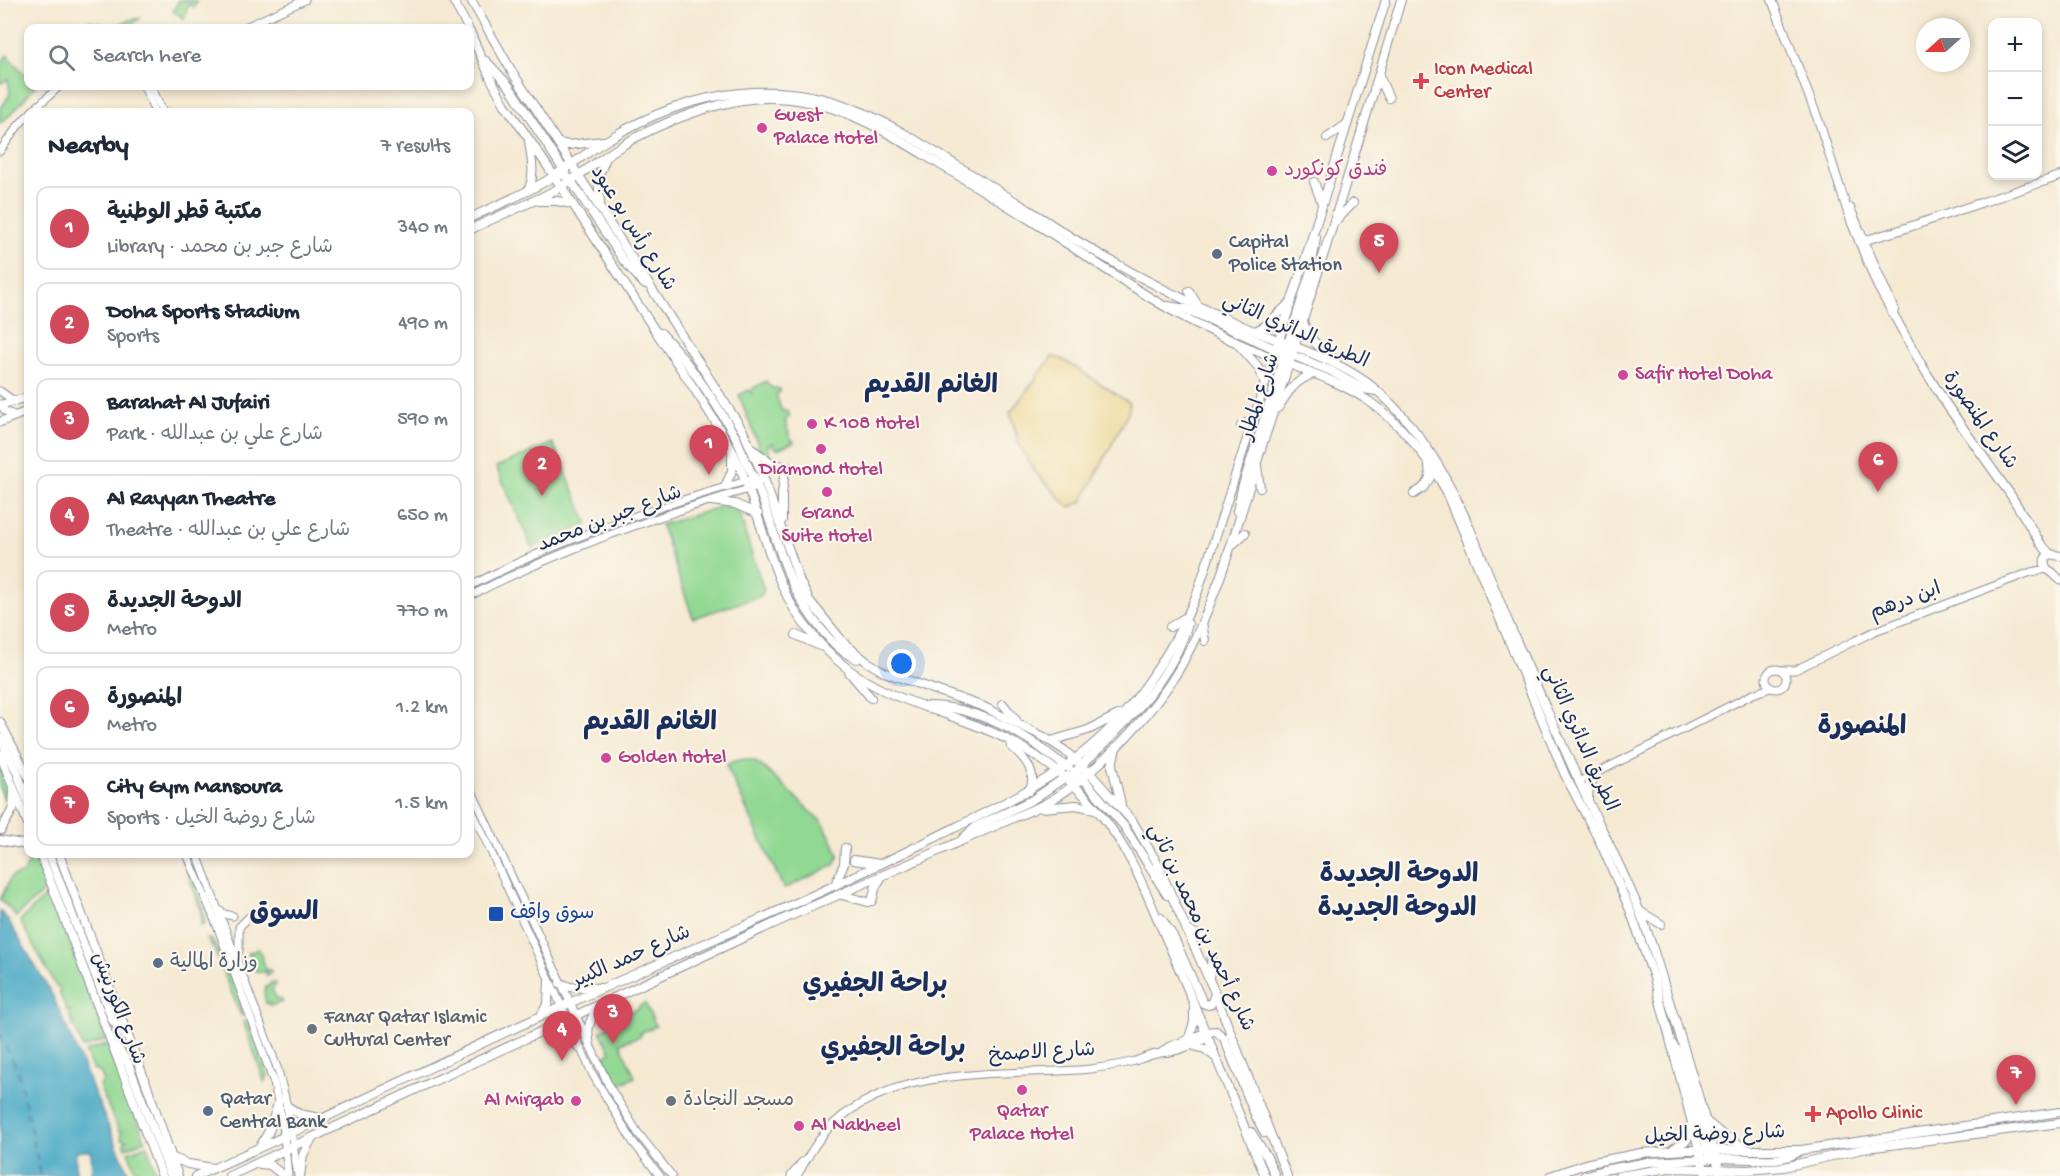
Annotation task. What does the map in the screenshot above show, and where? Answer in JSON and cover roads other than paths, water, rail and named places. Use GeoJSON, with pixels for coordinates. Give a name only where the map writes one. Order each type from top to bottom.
{"type":"FeatureCollection","features":[{"type":"Feature","properties":{"kind":"main road","name":"شارع رأس بو عبود"},"geometry":{"type":"LineString","coordinates":[[453,0],[466,24]]}},
{"type":"Feature","properties":{"kind":"main road","name":"شارع رأس بو عبود"},"geometry":{"type":"LineString","coordinates":[[471,0],[499,51],[734,417],[752,449],[756,482]]}},
{"type":"Feature","properties":{"kind":"main road","name":"شارع المطار"},"geometry":{"type":"LineString","coordinates":[[1079,770],[1117,745],[1143,718],[1168,687],[1202,622],[1232,545],[1271,419],[1292,300],[1386,0]]}},
{"type":"Feature","properties":{"kind":"main road","name":"شارع المطار"},"geometry":{"type":"LineString","coordinates":[[1079,770],[1105,733],[1164,659],[1190,611],[1232,490],[1265,384],[1303,320],[1401,0]]}},
{"type":"Feature","properties":{"kind":"main road","name":"شارع المنصورة"},"geometry":{"type":"LineString","coordinates":[[1772,0],[1816,113],[1846,202],[1852,210],[1863,243],[1891,300],[1894,314],[1941,397],[2010,494],[2054,563]]}},
{"type":"Feature","properties":{"kind":"main road","name":"شارع المنصورة"},"geometry":{"type":"LineString","coordinates":[[1777,0],[1779,14]]}},
{"type":"Feature","properties":{"kind":"main road","name":"شارع رأس بو عبود"},"geometry":{"type":"LineString","coordinates":[[474,40],[496,90],[731,448],[756,482]]}},
{"type":"Feature","properties":{"kind":"main road"},"geometry":{"type":"LineString","coordinates":[[483,58],[508,86],[564,170],[571,176],[579,175]]}},
{"type":"Feature","properties":{"kind":"main road"},"geometry":{"type":"LineString","coordinates":[[1378,76],[1389,98]]}},
{"type":"Feature","properties":{"kind":"main road","name":"الطريق الدائري الثاني"},"geometry":{"type":"LineString","coordinates":[[474,216],[527,191],[564,170],[606,141],[663,112],[711,97],[775,91],[822,98],[854,108],[886,122],[1085,245],[1199,307],[1255,331],[1314,374],[1353,391],[1386,414],[1424,455],[1459,518],[1565,775],[1600,842],[1630,910],[1654,978],[1692,1122],[1710,1163]]}},
{"type":"Feature","properties":{"kind":"main road","name":"الطريق الدائري الثاني"},"geometry":{"type":"LineString","coordinates":[[474,228],[532,203],[571,181],[610,153],[654,129],[735,101],[768,98],[793,99],[849,113],[883,130],[1005,204],[1165,306],[1234,340],[1339,366],[1377,390],[1407,422],[1448,480],[1580,782],[1640,910],[1706,1120],[1710,1163]]}},
{"type":"Feature","properties":{"kind":"main road"},"geometry":{"type":"LineString","coordinates":[[1327,138],[1348,124]]}},
{"type":"Feature","properties":{"kind":"main road"},"geometry":{"type":"LineString","coordinates":[[527,191],[531,183],[532,172],[528,136]]}},
{"type":"Feature","properties":{"kind":"main road"},"geometry":{"type":"LineString","coordinates":[[558,143],[574,145],[606,141]]}},
{"type":"Feature","properties":{"kind":"main road"},"geometry":{"type":"LineString","coordinates":[[601,209],[597,187],[598,177],[604,160],[610,153]]}},
{"type":"Feature","properties":{"kind":"main road"},"geometry":{"type":"LineString","coordinates":[[554,176],[563,175],[571,181],[624,261],[657,297]]}},
{"type":"Feature","properties":{"kind":"main road"},"geometry":{"type":"LineString","coordinates":[[1863,243],[2060,176]]}},
{"type":"Feature","properties":{"kind":"main road"},"geometry":{"type":"LineString","coordinates":[[1314,182],[1322,203]]}},
{"type":"Feature","properties":{"kind":"main road"},"geometry":{"type":"LineString","coordinates":[[532,203],[548,201],[572,204]]}},
{"type":"Feature","properties":{"kind":"main road"},"geometry":{"type":"LineString","coordinates":[[1334,223],[1353,203]]}},
{"type":"Feature","properties":{"kind":"main road"},"geometry":{"type":"LineString","coordinates":[[1235,533],[1240,497],[1313,262],[1317,223]]}},
{"type":"Feature","properties":{"kind":"main road"},"geometry":{"type":"LineString","coordinates":[[1153,283],[1163,278]]}},
{"type":"Feature","properties":{"kind":"main road"},"geometry":{"type":"LineString","coordinates":[[1189,291],[1199,307]]}},
{"type":"Feature","properties":{"kind":"main road"},"geometry":{"type":"LineString","coordinates":[[1255,331],[1268,324],[1292,300]]}},
{"type":"Feature","properties":{"kind":"main road"},"geometry":{"type":"LineString","coordinates":[[1165,306],[1186,309],[1284,353],[1331,371],[1363,389],[1377,390]]}},
{"type":"Feature","properties":{"kind":"main road"},"geometry":{"type":"LineString","coordinates":[[646,318],[682,357],[718,409],[741,448],[756,482],[786,570],[805,608],[824,633],[840,648],[854,658],[866,661]]}},
{"type":"Feature","properties":{"kind":"main road"},"geometry":{"type":"LineString","coordinates":[[1303,320],[1310,338],[1339,366]]}},
{"type":"Feature","properties":{"kind":"main road"},"geometry":{"type":"LineString","coordinates":[[1234,340],[1259,368],[1265,384]]}},
{"type":"Feature","properties":{"kind":"main road"},"geometry":{"type":"LineString","coordinates":[[1271,419],[1295,384],[1314,374]]}},
{"type":"Feature","properties":{"kind":"main road"},"geometry":{"type":"LineString","coordinates":[[1,407],[24,398]]}},
{"type":"Feature","properties":{"kind":"main road"},"geometry":{"type":"LineString","coordinates":[[0,422],[24,413]]}},
{"type":"Feature","properties":{"kind":"main road"},"geometry":{"type":"LineString","coordinates":[[1240,426],[1254,419]]}},
{"type":"Feature","properties":{"kind":"main road"},"geometry":{"type":"LineString","coordinates":[[724,487],[732,471],[731,448]]}},
{"type":"Feature","properties":{"kind":"main road"},"geometry":{"type":"LineString","coordinates":[[752,449],[772,463],[790,468]]}},
{"type":"Feature","properties":{"kind":"main road"},"geometry":{"type":"LineString","coordinates":[[1414,494],[1423,488],[1430,478],[1431,474],[1424,455]]}},
{"type":"Feature","properties":{"kind":"main road"},"geometry":{"type":"LineString","coordinates":[[1257,463],[1260,488]]}},
{"type":"Feature","properties":{"kind":"main road"},"geometry":{"type":"LineString","coordinates":[[1227,474],[1232,490]]}},
{"type":"Feature","properties":{"kind":"main road"},"geometry":{"type":"LineString","coordinates":[[782,530],[784,477]]}},
{"type":"Feature","properties":{"kind":"main road","name":"شارع أحمد بن محمد بن ثاني"},"geometry":{"type":"LineString","coordinates":[[756,482],[758,514],[777,574],[787,598],[805,626],[825,649],[843,665],[885,691],[999,736],[1031,753],[1065,778],[1098,811],[1127,853],[1152,906],[1265,1176]]}},
{"type":"Feature","properties":{"kind":"main road","name":"شارع أحمد بن محمد بن ثاني"},"geometry":{"type":"LineString","coordinates":[[756,482],[782,530],[800,582],[809,600],[829,627],[866,661],[894,676],[972,702],[1051,741],[1079,770],[1122,807],[1151,852],[1178,909],[1225,1017],[1287,1176]]}},
{"type":"Feature","properties":{"kind":"main road"},"geometry":{"type":"LineString","coordinates":[[711,501],[735,504],[758,514]]}},
{"type":"Feature","properties":{"kind":"main road"},"geometry":{"type":"LineString","coordinates":[[1232,545],[1245,533]]}},
{"type":"Feature","properties":{"kind":"main road"},"geometry":{"type":"LineString","coordinates":[[2054,563],[2060,579]]}},
{"type":"Feature","properties":{"kind":"main road"},"geometry":{"type":"LineString","coordinates":[[1170,627],[1190,611]]}},
{"type":"Feature","properties":{"kind":"main road"},"geometry":{"type":"LineString","coordinates":[[959,842],[970,830],[1032,800],[1079,770],[1130,718],[1164,674],[1182,643],[1190,611]]}},
{"type":"Feature","properties":{"kind":"main road"},"geometry":{"type":"LineString","coordinates":[[1202,622],[1205,641]]}},
{"type":"Feature","properties":{"kind":"main road"},"geometry":{"type":"LineString","coordinates":[[796,635],[825,649]]}},
{"type":"Feature","properties":{"kind":"main road"},"geometry":{"type":"LineString","coordinates":[[843,665],[871,698]]}},
{"type":"Feature","properties":{"kind":"main road"},"geometry":{"type":"LineString","coordinates":[[1003,704],[1018,723]]}},
{"type":"Feature","properties":{"kind":"main road"},"geometry":{"type":"LineString","coordinates":[[923,705],[954,708],[998,724],[1022,736],[1066,766]]}},
{"type":"Feature","properties":{"kind":"main road"},"geometry":{"type":"LineString","coordinates":[[1051,741],[1088,730],[1124,712]]}},
{"type":"Feature","properties":{"kind":"main road"},"geometry":{"type":"LineString","coordinates":[[0,722],[24,768]]}},
{"type":"Feature","properties":{"kind":"main road"},"geometry":{"type":"LineString","coordinates":[[1547,730],[1553,738],[1570,777],[1580,782]]}},
{"type":"Feature","properties":{"kind":"main road"},"geometry":{"type":"LineString","coordinates":[[999,736],[1028,763],[1033,778],[1028,791]]}},
{"type":"Feature","properties":{"kind":"main road"},"geometry":{"type":"LineString","coordinates":[[0,738],[24,791]]}},
{"type":"Feature","properties":{"kind":"main road"},"geometry":{"type":"LineString","coordinates":[[1117,745],[1112,766],[1122,807]]}},
{"type":"Feature","properties":{"kind":"main road"},"geometry":{"type":"LineString","coordinates":[[0,754],[24,810]]}},
{"type":"Feature","properties":{"kind":"main road","name":"شارع حمد الكبير"},"geometry":{"type":"LineString","coordinates":[[196,1176],[880,864],[985,814],[1028,791],[1066,766],[1079,770],[1073,785],[1053,800],[788,917],[229,1176]]}},
{"type":"Feature","properties":{"kind":"main road"},"geometry":{"type":"LineString","coordinates":[[1057,772],[1079,770]]}},
{"type":"Feature","properties":{"kind":"main road"},"geometry":{"type":"LineString","coordinates":[[1079,770],[1124,826],[1152,874],[1178,909]]}},
{"type":"Feature","properties":{"kind":"main road"},"geometry":{"type":"LineString","coordinates":[[1589,802],[1589,786],[1597,774]]}},
{"type":"Feature","properties":{"kind":"main road"},"geometry":{"type":"LineString","coordinates":[[11,777],[14,804],[1,835],[24,845]]}},
{"type":"Feature","properties":{"kind":"main road"},"geometry":{"type":"LineString","coordinates":[[1033,809],[1076,805],[1098,811]]}},
{"type":"Feature","properties":{"kind":"main road"},"geometry":{"type":"LineString","coordinates":[[834,885],[844,864],[845,848]]}},
{"type":"Feature","properties":{"kind":"main road","name":"شارع الكورنيش"},"geometry":{"type":"LineString","coordinates":[[40,858],[162,1176]]}},
{"type":"Feature","properties":{"kind":"main road"},"geometry":{"type":"LineString","coordinates":[[51,858],[113,1021],[120,1032],[129,1039]]}},
{"type":"Feature","properties":{"kind":"main road","name":"شارع الكورنيش"},"geometry":{"type":"LineString","coordinates":[[62,858],[178,1176]]}},
{"type":"Feature","properties":{"kind":"main road"},"geometry":{"type":"LineString","coordinates":[[854,860],[880,864]]}},
{"type":"Feature","properties":{"kind":"main road"},"geometry":{"type":"LineString","coordinates":[[842,895],[870,902],[881,877]]}},
{"type":"Feature","properties":{"kind":"main road"},"geometry":{"type":"LineString","coordinates":[[1152,906],[1173,936],[1203,1004],[1211,1004],[1215,993]]}},
{"type":"Feature","properties":{"kind":"main road"},"geometry":{"type":"LineString","coordinates":[[1640,910],[1648,918],[1661,924]]}},
{"type":"Feature","properties":{"kind":"main road"},"geometry":{"type":"LineString","coordinates":[[1187,930],[1203,937]]}},
{"type":"Feature","properties":{"kind":"main road"},"geometry":{"type":"LineString","coordinates":[[1209,979],[1212,957]]}},
{"type":"Feature","properties":{"kind":"main road"},"geometry":{"type":"LineString","coordinates":[[537,1019],[544,1012],[548,1003],[549,981]]}},
{"type":"Feature","properties":{"kind":"main road"},"geometry":{"type":"LineString","coordinates":[[560,983],[577,988],[604,988]]}},
{"type":"Feature","properties":{"kind":"main road"},"geometry":{"type":"LineString","coordinates":[[1194,1002],[1190,1042],[1205,1049],[1216,1058]]}},
{"type":"Feature","properties":{"kind":"main road"},"geometry":{"type":"LineString","coordinates":[[590,1045],[588,1027],[601,1005]]}},
{"type":"Feature","properties":{"kind":"main road"},"geometry":{"type":"LineString","coordinates":[[1207,1035],[1220,1033],[1225,1026],[1225,1017]]}},
{"type":"Feature","properties":{"kind":"main road"},"geometry":{"type":"LineString","coordinates":[[542,1032],[568,1037],[580,1048]]}},
{"type":"Feature","properties":{"kind":"main road"},"geometry":{"type":"LineString","coordinates":[[1220,1033],[1226,1041],[1256,1117],[1276,1148]]}},
{"type":"Feature","properties":{"kind":"main road"},"geometry":{"type":"LineString","coordinates":[[111,1040],[128,1063],[171,1176]]}},
{"type":"Feature","properties":{"kind":"main road"},"geometry":{"type":"LineString","coordinates":[[1671,1042],[1680,1054],[1710,1163]]}},
{"type":"Feature","properties":{"kind":"main road"},"geometry":{"type":"LineString","coordinates":[[260,1146],[267,1136],[279,1101]]}},
{"type":"Feature","properties":{"kind":"main road"},"geometry":{"type":"LineString","coordinates":[[287,1106],[307,1116],[324,1119]]}},
{"type":"Feature","properties":{"kind":"main road","name":"شارع روضة الخيل"},"geometry":{"type":"LineString","coordinates":[[1619,1176],[1710,1163],[1747,1150],[1802,1150],[2060,1112]]}},
{"type":"Feature","properties":{"kind":"main road"},"geometry":{"type":"LineString","coordinates":[[1240,1117],[1263,1150],[1275,1176]]}},
{"type":"Feature","properties":{"kind":"main road"},"geometry":{"type":"LineString","coordinates":[[1706,1120],[1747,1150]]}},
{"type":"Feature","properties":{"kind":"main road"},"geometry":{"type":"LineString","coordinates":[[1670,1151],[1688,1140],[1692,1122]]}},
{"type":"Feature","properties":{"kind":"main road","name":"شارع روضة الخيل"},"geometry":{"type":"LineString","coordinates":[[1550,1176],[1589,1163],[1641,1153],[1670,1151],[1745,1173],[1796,1165],[1875,1147],[2060,1123]]}},
{"type":"Feature","properties":{"kind":"main road"},"geometry":{"type":"LineString","coordinates":[[299,1176],[303,1155],[313,1137]]}},
{"type":"Feature","properties":{"kind":"main road"},"geometry":{"type":"LineString","coordinates":[[1584,1176],[1648,1162],[1710,1163],[1788,1157],[1802,1150]]}},
{"type":"Feature","properties":{"kind":"main road"},"geometry":{"type":"LineString","coordinates":[[171,1157],[188,1164],[213,1168]]}},
{"type":"Feature","properties":{"kind":"main road"},"geometry":{"type":"LineString","coordinates":[[253,1165],[270,1165],[286,1176]]}},
{"type":"Feature","properties":{"kind":"main road"},"geometry":{"type":"LineString","coordinates":[[1669,1168],[1691,1176]]}},
{"type":"Feature","properties":{"kind":"street"},"geometry":{"type":"LineString","coordinates":[[252,24],[305,0]]}},
{"type":"Feature","properties":{"kind":"street"},"geometry":{"type":"LineString","coordinates":[[36,108],[56,90]]}},
{"type":"Feature","properties":{"kind":"street"},"geometry":{"type":"LineString","coordinates":[[146,90],[153,108]]}},
{"type":"Feature","properties":{"kind":"street"},"geometry":{"type":"LineString","coordinates":[[153,90],[161,108]]}},
{"type":"Feature","properties":{"kind":"street"},"geometry":{"type":"LineString","coordinates":[[2,148],[24,121]]}},
{"type":"Feature","properties":{"kind":"street"},"geometry":{"type":"LineString","coordinates":[[0,393],[14,401]]}},
{"type":"Feature","properties":{"kind":"street"},"geometry":{"type":"LineString","coordinates":[[0,393],[1,407],[16,416]]}},
{"type":"Feature","properties":{"kind":"street","name":"شارع جبر بن محمد"},"geometry":{"type":"LineString","coordinates":[[474,584],[596,530],[724,487],[756,482]]}},
{"type":"Feature","properties":{"kind":"street","name":"شارع جبر بن محمد"},"geometry":{"type":"LineString","coordinates":[[474,594],[590,542],[711,501],[756,482]]}},
{"type":"Feature","properties":{"kind":"street","name":"ابن درهم"},"geometry":{"type":"LineString","coordinates":[[1781,670],[1795,670],[1875,631],[2054,563]]}},
{"type":"Feature","properties":{"kind":"street"},"geometry":{"type":"LineString","coordinates":[[1580,782],[1753,694],[1770,688],[1778,689],[1786,683],[1786,677],[1781,670],[1774,669],[1768,672],[1766,679],[1770,688]]}},
{"type":"Feature","properties":{"kind":"street","name":"ابن درهم"},"geometry":{"type":"LineString","coordinates":[[1786,683],[1795,670]]}},
{"type":"Feature","properties":{"kind":"street"},"geometry":{"type":"LineString","coordinates":[[474,796],[560,983],[626,1116],[672,1176]]}},
{"type":"Feature","properties":{"kind":"street"},"geometry":{"type":"LineString","coordinates":[[474,815],[580,1048],[606,1098],[633,1142],[660,1176]]}},
{"type":"Feature","properties":{"kind":"street"},"geometry":{"type":"LineString","coordinates":[[189,858],[216,923],[259,1040],[288,1134]]}},
{"type":"Feature","properties":{"kind":"street"},"geometry":{"type":"LineString","coordinates":[[199,858],[278,1070],[287,1106],[290,1149],[299,1176]]}},
{"type":"Feature","properties":{"kind":"street"},"geometry":{"type":"LineString","coordinates":[[219,910],[233,916]]}},
{"type":"Feature","properties":{"kind":"street"},"geometry":{"type":"LineString","coordinates":[[237,957],[239,927],[249,917]]}},
{"type":"Feature","properties":{"kind":"street","name":"شارع الاصمخ"},"geometry":{"type":"LineString","coordinates":[[791,1176],[834,1123],[867,1100],[894,1089],[972,1074],[1094,1069],[1170,1052],[1207,1035]]}},
{"type":"Feature","properties":{"kind":"street"},"geometry":{"type":"LineString","coordinates":[[286,1176],[290,1149]]}},
{"type":"Feature","properties":{"kind":"water"},"geometry":{"type":"Polygon","coordinates":[[[0,911],[8,920],[53,996],[130,1176],[92,1176],[91,1151],[76,1151],[76,1176],[0,1176],[0,911]]]}},
{"type":"Feature","properties":{"kind":"place","name":"Icon Medical Center"},"geometry":{"type":"Point","coordinates":[1421,81]}},
{"type":"Feature","properties":{"kind":"place","name":"Guest Palace Hotel"},"geometry":{"type":"Point","coordinates":[762,128]}},
{"type":"Feature","properties":{"kind":"place","name":"فندق كونكورد"},"geometry":{"type":"Point","coordinates":[1272,171]}},
{"type":"Feature","properties":{"kind":"place","name":"Capital Police Station"},"geometry":{"type":"Point","coordinates":[1217,254]}},
{"type":"Feature","properties":{"kind":"place","name":"الدوحة الجديدة"},"geometry":{"type":"Point","coordinates":[1379,273]}},
{"type":"Feature","properties":{"kind":"place","name":"Safir Hotel Doha"},"geometry":{"type":"Point","coordinates":[1623,375]}},
{"type":"Feature","properties":{"kind":"place","name":"K 108 Hotel"},"geometry":{"type":"Point","coordinates":[812,424]}},
{"type":"Feature","properties":{"kind":"place","name":"Diamond Hotel"},"geometry":{"type":"Point","coordinates":[821,449]}},
{"type":"Feature","properties":{"kind":"place","name":"مكتبة قطر الوطنية"},"geometry":{"type":"Point","coordinates":[709,475]}},
{"type":"Feature","properties":{"kind":"place","name":"Grand Suite Hotel"},"geometry":{"type":"Point","coordinates":[827,492]}},
{"type":"Feature","properties":{"kind":"place","name":"المنصورة"},"geometry":{"type":"Point","coordinates":[1878,492]}},
{"type":"Feature","properties":{"kind":"place","name":"Doha Sports Stadium"},"geometry":{"type":"Point","coordinates":[542,496]}},
{"type":"Feature","properties":{"kind":"place","name":"Golden Hotel"},"geometry":{"type":"Point","coordinates":[606,758]}},
{"type":"Feature","properties":{"kind":"place","name":"سوق واقف"},"geometry":{"type":"Point","coordinates":[496,914]}},
{"type":"Feature","properties":{"kind":"place","name":"وزارة المالية"},"geometry":{"type":"Point","coordinates":[158,963]}},
{"type":"Feature","properties":{"kind":"place","name":"Fanar Qatar Islamic Cultural Center"},"geometry":{"type":"Point","coordinates":[312,1029]}},
{"type":"Feature","properties":{"kind":"place","name":"Barahat Al Jufairi"},"geometry":{"type":"Point","coordinates":[613,1044]}},
{"type":"Feature","properties":{"kind":"place","name":"Al Rayyan Theatre"},"geometry":{"type":"Point","coordinates":[562,1061]}},
{"type":"Feature","properties":{"kind":"place","name":"Qatar Palace Hotel"},"geometry":{"type":"Point","coordinates":[1022,1090]}},
{"type":"Feature","properties":{"kind":"place","name":"Al Mirqab"},"geometry":{"type":"Point","coordinates":[576,1101]}},
{"type":"Feature","properties":{"kind":"place","name":"مسجد النجادة"},"geometry":{"type":"Point","coordinates":[671,1101]}},
{"type":"Feature","properties":{"kind":"place","name":"City Gym Mansoura"},"geometry":{"type":"Point","coordinates":[2016,1105]}},
{"type":"Feature","properties":{"kind":"place","name":"Qatar Central Bank"},"geometry":{"type":"Point","coordinates":[208,1111]}},
{"type":"Feature","properties":{"kind":"place","name":"Apollo Clinic"},"geometry":{"type":"Point","coordinates":[1813,1114]}},
{"type":"Feature","properties":{"kind":"place","name":"Al Nakheel"},"geometry":{"type":"Point","coordinates":[799,1126]}},
{"type":"Feature","properties":{"kind":"district","name":"الغانم القديم"},"geometry":{"type":"Point","coordinates":[931,387]}},
{"type":"Feature","properties":{"kind":"district","name":"الغانم القديم"},"geometry":{"type":"Point","coordinates":[650,724]}},
{"type":"Feature","properties":{"kind":"district","name":"المنصورة"},"geometry":{"type":"Point","coordinates":[1862,728]}},
{"type":"Feature","properties":{"kind":"district","name":"الدوحة الجديدة"},"geometry":{"type":"Point","coordinates":[1399,876]}},
{"type":"Feature","properties":{"kind":"district","name":"الدوحة الجديدة"},"geometry":{"type":"Point","coordinates":[1397,910]}},
{"type":"Feature","properties":{"kind":"district","name":"السوق"},"geometry":{"type":"Point","coordinates":[284,914]}},
{"type":"Feature","properties":{"kind":"district","name":"براحة الجفيري"},"geometry":{"type":"Point","coordinates":[875,986]}},
{"type":"Feature","properties":{"kind":"district","name":"براحة الجفيري"},"geometry":{"type":"Point","coordinates":[893,1050]}}]}
